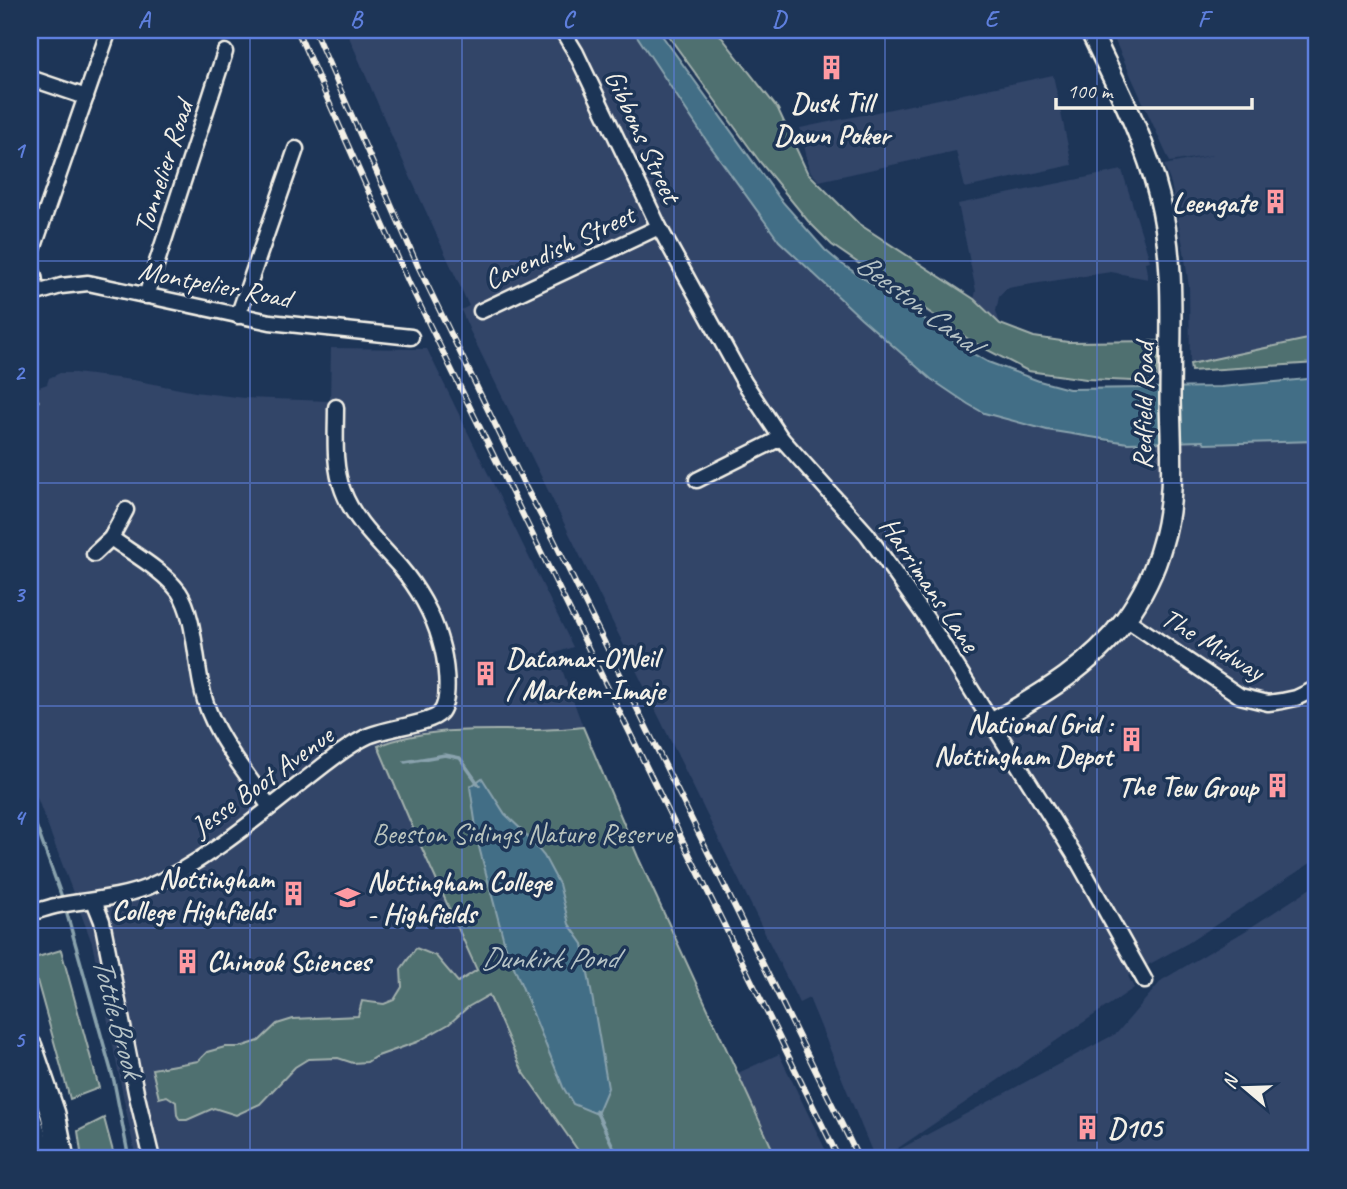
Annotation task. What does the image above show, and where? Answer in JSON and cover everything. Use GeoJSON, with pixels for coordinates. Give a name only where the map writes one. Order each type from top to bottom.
{"type":"FeatureCollection","features":[{"type":"Feature","properties":{"kind":"main road"},"geometry":{"type":"LineString","coordinates":[[30,1048],[53,1114],[62,1159]]}},
{"type":"Feature","properties":{"kind":"main road"},"geometry":{"type":"LineString","coordinates":[[30,1121],[41,1159]]}},
{"type":"Feature","properties":{"kind":"street"},"geometry":{"type":"LineString","coordinates":[[30,258],[109,30]]}},
{"type":"Feature","properties":{"kind":"street","name":"Gibbons Street"},"geometry":{"type":"LineString","coordinates":[[562,30],[576,53],[659,227]]}},
{"type":"Feature","properties":{"kind":"street","name":"Redfield Road"},"geometry":{"type":"LineString","coordinates":[[992,723],[1065,679],[1084,664],[1126,620],[1163,543],[1171,477],[1170,369],[1173,324],[1168,243],[1159,196],[1132,114],[1090,30]]}},
{"type":"Feature","properties":{"kind":"street","name":"Tonnelier Road"},"geometry":{"type":"LineString","coordinates":[[146,296],[225,52]]}},
{"type":"Feature","properties":{"kind":"street"},"geometry":{"type":"LineString","coordinates":[[30,78],[86,97]]}},
{"type":"Feature","properties":{"kind":"street"},"geometry":{"type":"LineString","coordinates":[[238,316],[296,149]]}},
{"type":"Feature","properties":{"kind":"street","name":"Cavendish Street"},"geometry":{"type":"LineString","coordinates":[[481,311],[659,227]]}},
{"type":"Feature","properties":{"kind":"street","name":"Harrimans Lane"},"geometry":{"type":"LineString","coordinates":[[659,227],[719,339],[782,438],[867,534],[927,619],[1074,854],[1145,981]]}},
{"type":"Feature","properties":{"kind":"street","name":"Montpelier Road"},"geometry":{"type":"LineString","coordinates":[[30,268],[34,276],[33,294],[61,286],[88,283],[238,316],[331,330],[411,337]]}},
{"type":"Feature","properties":{"kind":"street","name":"Jesse Boot Avenue"},"geometry":{"type":"LineString","coordinates":[[30,913],[148,887],[184,868],[270,807],[342,751],[367,736],[386,728],[428,720],[439,715],[446,696],[440,640],[418,592],[352,510],[343,491],[339,477],[336,407]]}},
{"type":"Feature","properties":{"kind":"street"},"geometry":{"type":"LineString","coordinates":[[696,480],[782,438]]}},
{"type":"Feature","properties":{"kind":"street"},"geometry":{"type":"LineString","coordinates":[[94,554],[111,538],[126,510]]}},
{"type":"Feature","properties":{"kind":"street"},"geometry":{"type":"LineString","coordinates":[[111,538],[178,590],[187,608],[201,687],[209,712],[225,742],[270,807]]}},
{"type":"Feature","properties":{"kind":"street","name":"The Midway"},"geometry":{"type":"LineString","coordinates":[[1126,620],[1240,696],[1253,701],[1282,701],[1317,688]]}},
{"type":"Feature","properties":{"kind":"street"},"geometry":{"type":"LineString","coordinates":[[94,901],[102,920],[136,1093],[152,1159]]}},
{"type":"Feature","properties":{"kind":"shaded area"},"geometry":{"type":"Polygon","coordinates":[[[346,30],[633,30],[706,140],[779,241],[907,359],[968,404],[1047,430],[1109,442],[1203,441],[1205,444],[1317,441],[1317,859],[1188,943],[1128,976],[1134,988],[885,1157],[1117,1033],[1162,980],[1317,884],[1317,1159],[875,1159],[809,998],[799,1003],[470,331],[461,310],[469,306],[346,30]]]}},
{"type":"Feature","properties":{"kind":"shaded area"},"geometry":{"type":"Polygon","coordinates":[[[1110,30],[1317,30],[1317,337],[1190,364],[1189,288],[1171,184],[1164,165],[1213,155],[1170,162],[1110,30]]]}},
{"type":"Feature","properties":{"kind":"shaded area"},"geometry":{"type":"Polygon","coordinates":[[[1053,75],[1072,165],[965,188],[956,151],[819,181],[810,171],[800,128],[1053,75]]]}},
{"type":"Feature","properties":{"kind":"shaded area"},"geometry":{"type":"Polygon","coordinates":[[[1122,170],[1150,261],[1145,262],[1148,279],[1111,272],[1006,289],[999,297],[996,311],[1000,324],[974,299],[976,291],[958,204],[1122,170]]]}},
{"type":"Feature","properties":{"kind":"shaded area"},"geometry":{"type":"Polygon","coordinates":[[[331,348],[427,349],[573,647],[556,653],[583,727],[556,730],[452,730],[423,733],[392,741],[521,1071],[583,1159],[136,1159],[92,943],[30,779],[30,409],[39,406],[34,389],[47,384],[49,378],[60,373],[75,373],[245,398],[330,401],[331,348]]]}},
{"type":"Feature","properties":{"kind":"shaded area"},"geometry":{"type":"Polygon","coordinates":[[[779,1054],[830,1159],[778,1159],[738,1073],[779,1054]]]}},
{"type":"Feature","properties":{"kind":"green space"},"geometry":{"type":"Polygon","coordinates":[[[664,30],[716,30],[778,109],[807,172],[859,224],[974,299],[1000,324],[1034,337],[1068,342],[1160,341],[1156,382],[1086,379],[1028,371],[974,343],[832,245],[808,221],[760,162],[664,30]]]}},
{"type":"Feature","properties":{"kind":"green space"},"geometry":{"type":"Polygon","coordinates":[[[1317,337],[1317,363],[1191,371],[1190,364],[1317,337]]]}},
{"type":"Feature","properties":{"kind":"green space","name":"Beeston Sidings Nature Reserve"},"geometry":{"type":"Polygon","coordinates":[[[583,727],[638,857],[777,1159],[584,1159],[522,1070],[489,995],[468,1007],[449,1024],[417,1042],[367,1062],[353,1063],[338,1058],[308,1059],[295,1067],[260,1104],[236,1115],[214,1108],[187,1120],[180,1120],[176,1102],[167,1096],[159,1098],[152,1069],[198,1061],[207,1052],[259,1041],[277,1024],[293,1019],[358,1016],[362,1001],[384,1004],[394,1000],[402,987],[401,969],[416,948],[436,956],[458,982],[477,970],[378,746],[429,733],[583,727]]]}},
{"type":"Feature","properties":{"kind":"green space"},"geometry":{"type":"Polygon","coordinates":[[[61,950],[99,1088],[70,1099],[31,959],[61,950]]]}},
{"type":"Feature","properties":{"kind":"green space"},"geometry":{"type":"Polygon","coordinates":[[[104,1118],[115,1159],[82,1159],[78,1131],[104,1118]]]}},
{"type":"Feature","properties":{"kind":"water"},"geometry":{"type":"Polygon","coordinates":[[[633,30],[658,30],[780,199],[825,250],[970,352],[988,362],[1069,389],[1221,387],[1317,378],[1317,441],[1128,443],[1047,430],[984,413],[968,404],[931,379],[779,241],[706,140],[633,30]]]}},
{"type":"Feature","properties":{"kind":"water","name":"Dunkirk Pond"},"geometry":{"type":"Polygon","coordinates":[[[482,778],[505,814],[544,856],[559,884],[569,924],[583,944],[608,1088],[597,1114],[573,1104],[563,1087],[505,945],[479,847],[470,787],[482,778]]]}},
{"type":"Feature","properties":{"kind":"waterway","name":"Tottle Brook"},"geometry":{"type":"LineString","coordinates":[[30,403],[38,401]]}},
{"type":"Feature","properties":{"kind":"waterway"},"geometry":{"type":"LineString","coordinates":[[405,762],[445,755],[460,758],[479,785]]}},
{"type":"Feature","properties":{"kind":"waterway","name":"Tottle Brook"},"geometry":{"type":"LineString","coordinates":[[30,809],[63,900]]}},
{"type":"Feature","properties":{"kind":"waterway","name":"Tottle Brook"},"geometry":{"type":"LineString","coordinates":[[65,907],[114,1081],[129,1159]]}},
{"type":"Feature","properties":{"kind":"waterway"},"geometry":{"type":"LineString","coordinates":[[596,1111],[619,1159]]}},
{"type":"Feature","properties":{"kind":"railway"},"geometry":{"type":"LineString","coordinates":[[297,30],[409,283],[839,1159]]}},
{"type":"Feature","properties":{"kind":"railway"},"geometry":{"type":"LineString","coordinates":[[314,30],[418,266],[859,1159]]}},
{"type":"Feature","properties":{"kind":"place","name":"Dusk Till Dawn Poker"},"geometry":{"type":"Point","coordinates":[832,68]}},
{"type":"Feature","properties":{"kind":"place","name":"Leengate"},"geometry":{"type":"Point","coordinates":[1276,202]}},
{"type":"Feature","properties":{"kind":"place","name":"Datamax-O’Neil / Markem-Imaje"},"geometry":{"type":"Point","coordinates":[486,673]}},
{"type":"Feature","properties":{"kind":"place","name":"National Grid : Nottingham Depot"},"geometry":{"type":"Point","coordinates":[1132,739]}},
{"type":"Feature","properties":{"kind":"place","name":"The Tew Group"},"geometry":{"type":"Point","coordinates":[1278,786]}},
{"type":"Feature","properties":{"kind":"place","name":"Nottingham College Highfields"},"geometry":{"type":"Point","coordinates":[294,894]}},
{"type":"Feature","properties":{"kind":"place","name":"Nottingham College - Highfields"},"geometry":{"type":"Point","coordinates":[347,897]}},
{"type":"Feature","properties":{"kind":"place","name":"Chinook Sciences"},"geometry":{"type":"Point","coordinates":[187,961]}},
{"type":"Feature","properties":{"kind":"place","name":"D105"},"geometry":{"type":"Point","coordinates":[1088,1127]}},
{"type":"Feature","properties":{"kind":"water label","name":"Beeston Canal"},"geometry":{"type":"Point","coordinates":[918,303]}}]}
